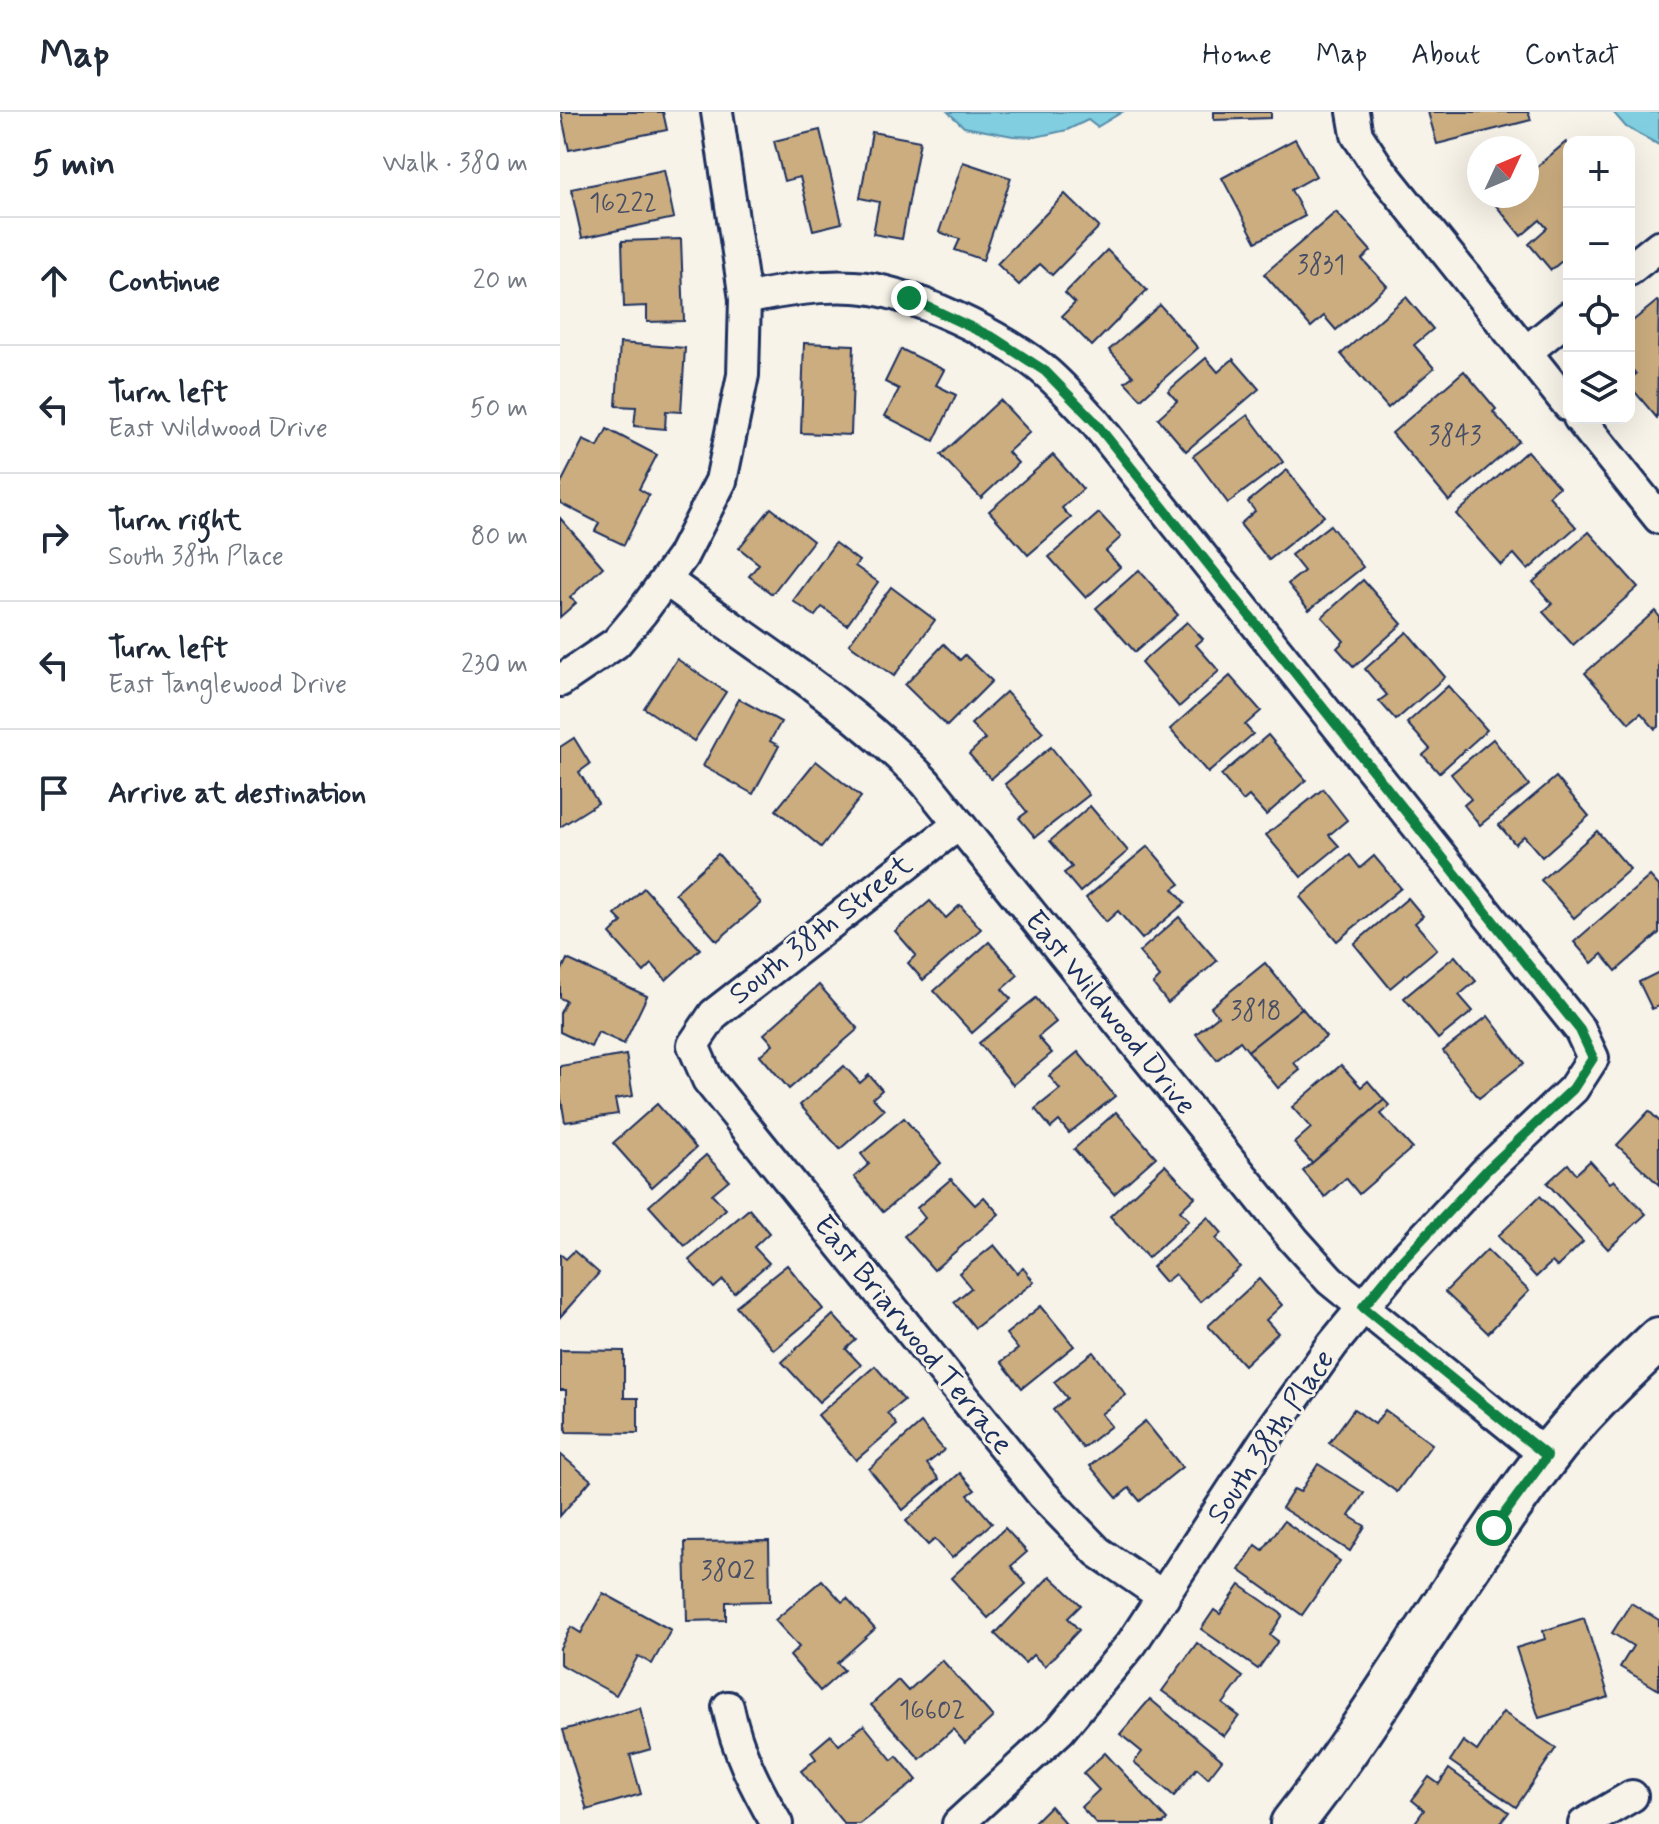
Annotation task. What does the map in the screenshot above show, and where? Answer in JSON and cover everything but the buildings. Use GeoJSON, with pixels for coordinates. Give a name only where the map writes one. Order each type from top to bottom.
{"type":"FeatureCollection","features":[{"type":"Feature","properties":{"kind":"street"},"geometry":{"type":"LineString","coordinates":[[560,681],[616,643],[682,557],[721,481],[743,375],[745,299],[717,112]]}},
{"type":"Feature","properties":{"kind":"street"},"geometry":{"type":"LineString","coordinates":[[1353,112],[1357,135],[1378,167],[1563,398]]}},
{"type":"Feature","properties":{"kind":"street"},"geometry":{"type":"LineString","coordinates":[[1635,265],[1659,246]]}},
{"type":"Feature","properties":{"kind":"street","name":"South 38th Place"},"geometry":{"type":"LineString","coordinates":[[745,299],[801,287],[857,287],[909,298],[994,338],[1045,371],[1094,421],[1580,1030],[1593,1058],[1573,1089],[1488,1169],[1397,1266],[1333,1344],[1273,1428],[1132,1643],[1060,1730],[958,1824]]}},
{"type":"Feature","properties":{"kind":"street"},"geometry":{"type":"LineString","coordinates":[[1526,352],[1563,322]]}},
{"type":"Feature","properties":{"kind":"street"},"geometry":{"type":"LineString","coordinates":[[1584,424],[1659,518]]}},
{"type":"Feature","properties":{"kind":"street","name":"East Wildwood Drive"},"geometry":{"type":"LineString","coordinates":[[666,580],[873,731],[926,783],[1294,1240],[1330,1280],[1547,1456]]}},
{"type":"Feature","properties":{"kind":"street","name":"South 38th Street"},"geometry":{"type":"LineString","coordinates":[[693,1045],[714,1014],[959,824]]}},
{"type":"Feature","properties":{"kind":"street","name":"East Briarwood Terrace"},"geometry":{"type":"LineString","coordinates":[[693,1045],[708,1080],[1042,1494],[1078,1535],[1098,1552],[1164,1597]]}},
{"type":"Feature","properties":{"kind":"street"},"geometry":{"type":"LineString","coordinates":[[1306,1818],[1329,1777],[1494,1528],[1547,1456],[1593,1401],[1659,1339]]}},
{"type":"Feature","properties":{"kind":"street"},"geometry":{"type":"LineString","coordinates":[[728,1707],[734,1738],[750,1777],[777,1824]]}},
{"type":"Feature","properties":{"kind":"street"},"geometry":{"type":"LineString","coordinates":[[1584,1824],[1632,1796]]}},
{"type":"Feature","properties":{"kind":"water"},"geometry":{"type":"Polygon","coordinates":[[[948,112],[1122,112],[1097,127],[1088,120],[1067,130],[1035,137],[964,127],[948,112]]]}},
{"type":"Feature","properties":{"kind":"water"},"geometry":{"type":"Polygon","coordinates":[[[1613,112],[1659,112],[1659,145],[1626,127],[1613,112]]]}},
{"type":"Feature","properties":{"kind":"route"},"geometry":{"type":"LineString","coordinates":[[909,298],[994,338],[1045,371],[1094,421],[1580,1030],[1593,1058],[1573,1089],[1488,1169],[1363,1307],[1547,1456],[1494,1528]]}}]}
